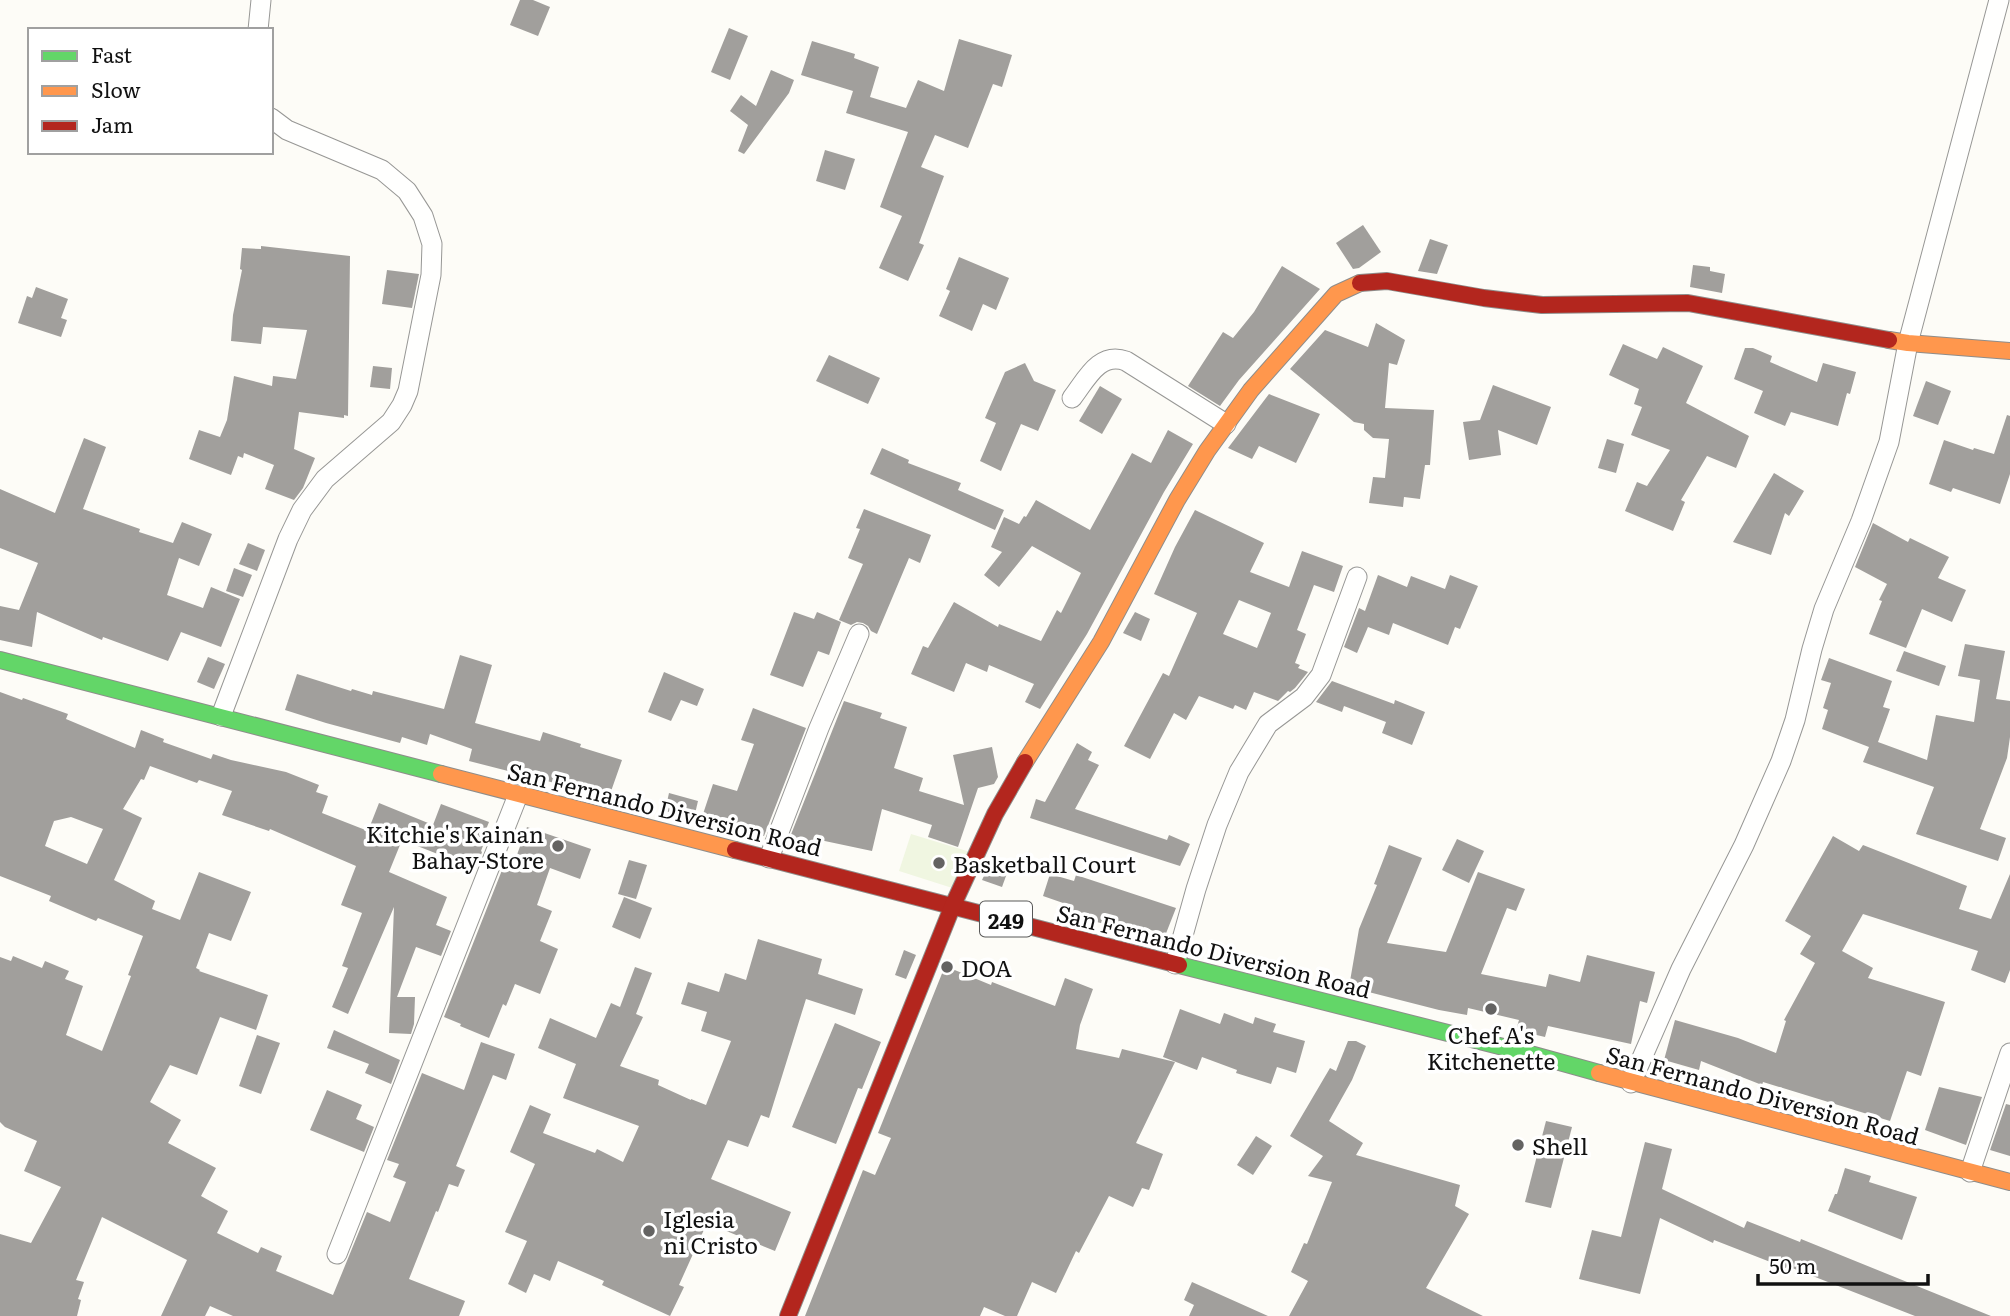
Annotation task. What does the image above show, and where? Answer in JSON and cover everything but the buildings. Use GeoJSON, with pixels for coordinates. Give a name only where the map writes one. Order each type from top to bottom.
{"type":"FeatureCollection","features":[{"type":"Feature","properties":{"kind":"main road"},"geometry":{"type":"LineString","coordinates":[[788,1316],[953,905],[995,814],[1094,653],[1177,500],[1226,424],[1251,390],[1336,294],[1352,284],[1387,281],[1500,302],[1544,305],[1660,301],[1688,303],[1908,343],[2010,351]]}},
{"type":"Feature","properties":{"kind":"main road","name":"San Fernando Diversion Road"},"geometry":{"type":"LineString","coordinates":[[0,660],[1523,1052],[2010,1182]]}},
{"type":"Feature","properties":{"kind":"street"},"geometry":{"type":"LineString","coordinates":[[258,28],[261,0]]}},
{"type":"Feature","properties":{"kind":"street"},"geometry":{"type":"LineString","coordinates":[[1631,1083],[1681,970],[1744,845],[1781,761],[1795,720],[1824,609],[1861,521],[1889,442],[1908,343],[1999,0]]}},
{"type":"Feature","properties":{"kind":"street"},"geometry":{"type":"LineString","coordinates":[[221,716],[288,539],[302,510],[325,479],[391,422],[402,405],[408,391],[431,275],[432,244],[423,216],[407,191],[382,170],[287,130],[273,120]]}},
{"type":"Feature","properties":{"kind":"street"},"geometry":{"type":"LineString","coordinates":[[1072,398],[1095,367],[1107,359],[1119,359],[1226,424]]}},
{"type":"Feature","properties":{"kind":"street"},"geometry":{"type":"LineString","coordinates":[[1175,964],[1196,888],[1217,825],[1239,772],[1268,724],[1304,697],[1321,675],[1357,576]]}},
{"type":"Feature","properties":{"kind":"street"},"geometry":{"type":"LineString","coordinates":[[769,858],[819,728],[859,635]]}},
{"type":"Feature","properties":{"kind":"street"},"geometry":{"type":"LineString","coordinates":[[337,1254],[518,795]]}},
{"type":"Feature","properties":{"kind":"street"},"geometry":{"type":"LineString","coordinates":[[1970,1172],[2010,1053]]}},
{"type":"Feature","properties":{"kind":"green space","name":"Basketball Court"},"geometry":{"type":"Polygon","coordinates":[[[911,834],[980,855],[968,893],[899,871],[911,834]]]}},
{"type":"Feature","properties":{"kind":"traffic: fast"},"geometry":{"type":"LineString","coordinates":[[0,660],[441,774]]}},
{"type":"Feature","properties":{"kind":"traffic: fast"},"geometry":{"type":"LineString","coordinates":[[1179,965],[1599,1073]]}},
{"type":"Feature","properties":{"kind":"traffic: slow"},"geometry":{"type":"LineString","coordinates":[[1025,762],[1101,642],[1177,500],[1207,451],[1251,390],[1336,294],[1360,283]]}},
{"type":"Feature","properties":{"kind":"traffic: slow"},"geometry":{"type":"LineString","coordinates":[[1889,340],[2010,351]]}},
{"type":"Feature","properties":{"kind":"traffic: slow"},"geometry":{"type":"LineString","coordinates":[[441,774],[735,850]]}},
{"type":"Feature","properties":{"kind":"traffic: slow"},"geometry":{"type":"LineString","coordinates":[[1599,1073],[2010,1182]]}},
{"type":"Feature","properties":{"kind":"traffic: jam"},"geometry":{"type":"LineString","coordinates":[[1360,283],[1387,281],[1542,305],[1688,303],[1889,340]]}},
{"type":"Feature","properties":{"kind":"traffic: jam"},"geometry":{"type":"LineString","coordinates":[[788,1316],[953,905],[995,814],[1025,762]]}},
{"type":"Feature","properties":{"kind":"traffic: jam"},"geometry":{"type":"LineString","coordinates":[[735,850],[1179,965]]}},
{"type":"Feature","properties":{"kind":"place","name":"Kitchie's Kainan Bahay-Store"},"geometry":{"type":"Point","coordinates":[558,846]}},
{"type":"Feature","properties":{"kind":"place","name":"Basketball Court"},"geometry":{"type":"Point","coordinates":[939,863]}},
{"type":"Feature","properties":{"kind":"place","name":"DOA"},"geometry":{"type":"Point","coordinates":[947,967]}},
{"type":"Feature","properties":{"kind":"place","name":"Chef A's Kitchenette"},"geometry":{"type":"Point","coordinates":[1491,1009]}},
{"type":"Feature","properties":{"kind":"place","name":"Shell"},"geometry":{"type":"Point","coordinates":[1518,1145]}},
{"type":"Feature","properties":{"kind":"place","name":"Iglesia ni Cristo"},"geometry":{"type":"Point","coordinates":[649,1231]}}]}
